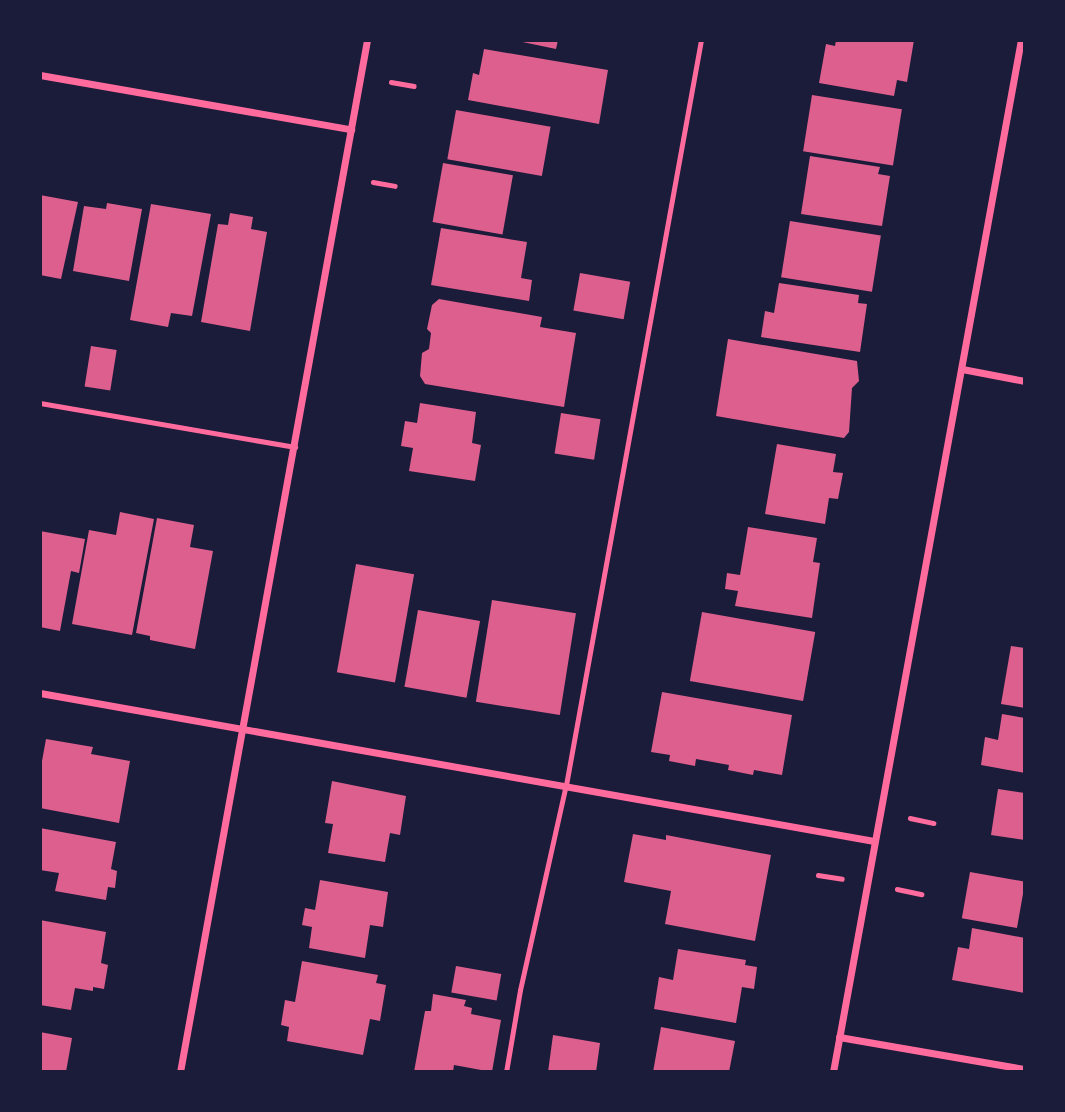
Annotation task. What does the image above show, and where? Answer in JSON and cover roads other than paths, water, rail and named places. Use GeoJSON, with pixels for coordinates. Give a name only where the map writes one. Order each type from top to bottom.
{"type":"FeatureCollection","features":[{"type":"Feature","properties":{"kind":"street"},"geometry":{"type":"LineString","coordinates":[[180,1072],[367,40]]}},
{"type":"Feature","properties":{"kind":"street"},"geometry":{"type":"LineString","coordinates":[[833,1072],[1021,40]]}},
{"type":"Feature","properties":{"kind":"street"},"geometry":{"type":"LineString","coordinates":[[40,75],[351,129]]}},
{"type":"Feature","properties":{"kind":"street"},"geometry":{"type":"LineString","coordinates":[[962,369],[1025,381]]}},
{"type":"Feature","properties":{"kind":"street"},"geometry":{"type":"LineString","coordinates":[[40,693],[874,841]]}},
{"type":"Feature","properties":{"kind":"street"},"geometry":{"type":"LineString","coordinates":[[839,1037],[1025,1069]]}},
{"type":"Feature","properties":{"kind":"lane"},"geometry":{"type":"LineString","coordinates":[[506,1072],[520,990],[566,785],[701,40]]}},
{"type":"Feature","properties":{"kind":"lane"},"geometry":{"type":"LineString","coordinates":[[40,403],[295,447]]}}]}
